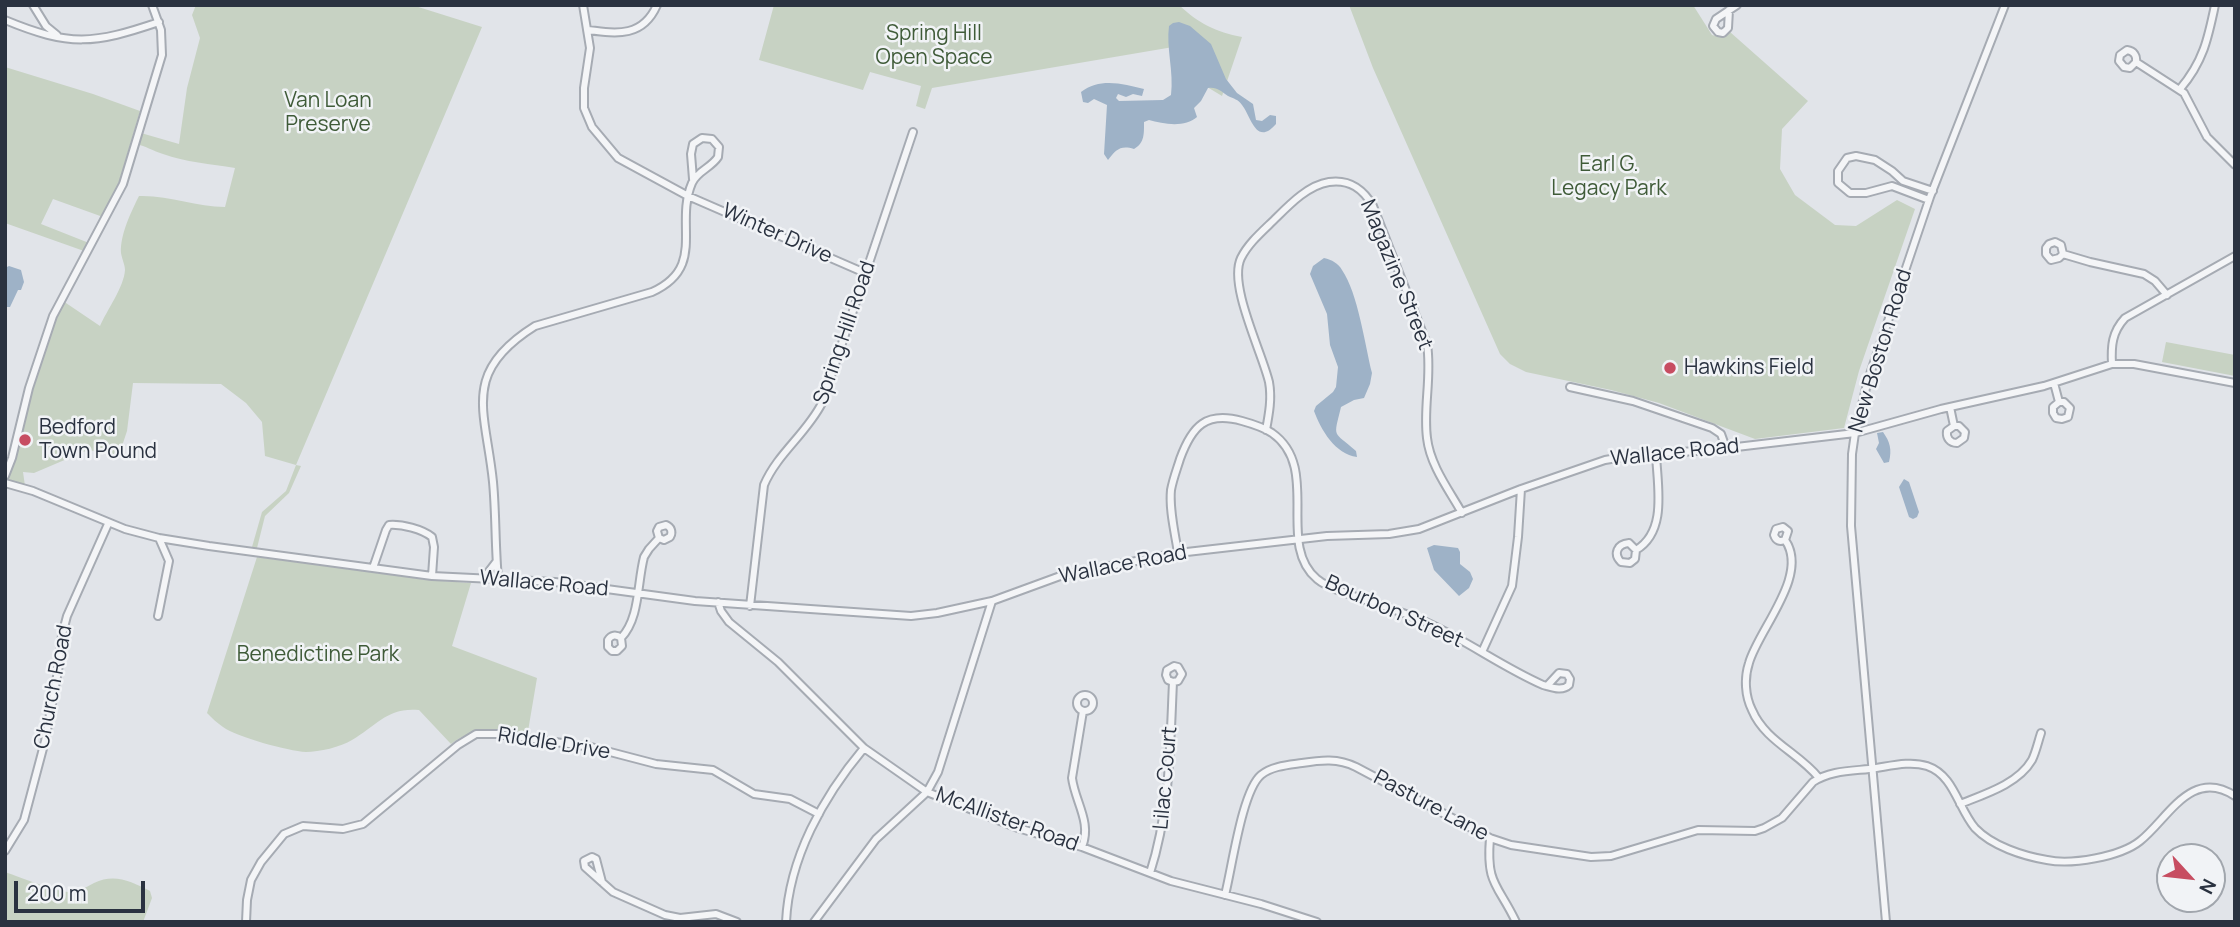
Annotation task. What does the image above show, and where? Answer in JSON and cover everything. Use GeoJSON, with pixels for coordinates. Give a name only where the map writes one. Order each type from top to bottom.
{"type":"FeatureCollection","features":[{"type":"Feature","properties":{"kind":"street"},"geometry":{"type":"LineString","coordinates":[[33,5],[49,29],[62,38]]}},
{"type":"Feature","properties":{"kind":"street"},"geometry":{"type":"LineString","coordinates":[[5,476],[29,388],[53,316],[123,184],[162,55],[163,39],[152,5]]}},
{"type":"Feature","properties":{"kind":"street","name":"Winter Drive"},"geometry":{"type":"LineString","coordinates":[[583,5],[590,58],[583,98],[592,127],[611,151],[626,164],[688,196],[865,274]]}},
{"type":"Feature","properties":{"kind":"street"},"geometry":{"type":"LineString","coordinates":[[588,30],[615,33],[635,30],[650,17],[657,5]]}},
{"type":"Feature","properties":{"kind":"street"},"geometry":{"type":"LineString","coordinates":[[1730,10],[1737,5]]}},
{"type":"Feature","properties":{"kind":"street","name":"New Boston Road"},"geometry":{"type":"LineString","coordinates":[[1886,922],[1851,526],[1851,473],[1855,433],[1868,380],[1929,200],[2005,5]]}},
{"type":"Feature","properties":{"kind":"street"},"geometry":{"type":"LineString","coordinates":[[2180,89],[2193,74],[2200,60],[2215,5]]}},
{"type":"Feature","properties":{"kind":"street"},"geometry":{"type":"LineString","coordinates":[[5,20],[62,38],[97,40],[159,22]]}},
{"type":"Feature","properties":{"kind":"street"},"geometry":{"type":"LineString","coordinates":[[2136,62],[2180,89],[2189,100],[2207,137],[2235,165]]}},
{"type":"Feature","properties":{"kind":"street","name":"Spring Hill Road"},"geometry":{"type":"LineString","coordinates":[[750,606],[764,485],[774,467],[812,420],[822,403],[913,132]]}},
{"type":"Feature","properties":{"kind":"street"},"geometry":{"type":"LineString","coordinates":[[498,579],[494,486],[482,411],[483,391],[489,372],[518,337],[535,326],[652,292],[669,282],[676,275],[687,247],[688,196],[694,179],[691,153],[693,144],[702,138],[712,139],[719,147],[719,157],[694,179]]}},
{"type":"Feature","properties":{"kind":"street"},"geometry":{"type":"LineString","coordinates":[[1929,200],[1892,186],[1866,193],[1850,193],[1838,183],[1838,171],[1847,158],[1864,157],[1887,167],[1903,181],[1933,191]]}},
{"type":"Feature","properties":{"kind":"street","name":"Magazine Street"},"geometry":{"type":"LineString","coordinates":[[1266,430],[1270,402],[1269,382],[1240,289],[1238,269],[1241,259],[1259,235],[1304,193],[1332,182],[1352,185],[1361,190],[1373,206],[1427,344],[1430,365],[1427,441],[1462,513]]}},
{"type":"Feature","properties":{"kind":"street"},"geometry":{"type":"LineString","coordinates":[[2063,254],[2144,274],[2155,281],[2167,295]]}},
{"type":"Feature","properties":{"kind":"street"},"geometry":{"type":"LineString","coordinates":[[2112,364],[2113,337],[2119,324],[2131,314],[2235,257]]}},
{"type":"Feature","properties":{"kind":"street","name":"Wallace Road"},"geometry":{"type":"LineString","coordinates":[[5,483],[33,491],[108,524],[159,538],[432,576],[555,582],[718,603],[911,616],[992,601],[1063,575],[1178,553],[1343,535],[1404,532],[1434,524],[1521,489],[1605,460],[1855,433],[2054,383],[2112,364],[2134,364],[2235,383]]}},
{"type":"Feature","properties":{"kind":"street"},"geometry":{"type":"LineString","coordinates":[[2054,383],[2059,402]]}},
{"type":"Feature","properties":{"kind":"street"},"geometry":{"type":"LineString","coordinates":[[1570,387],[1633,401],[1712,428],[1721,434],[1726,448]]}},
{"type":"Feature","properties":{"kind":"street"},"geometry":{"type":"LineString","coordinates":[[1950,407],[1954,426]]}},
{"type":"Feature","properties":{"kind":"street"},"geometry":{"type":"LineString","coordinates":[[1178,553],[1172,514],[1172,488],[1191,436],[1205,421],[1215,417],[1235,419],[1266,430],[1286,449],[1294,468],[1298,540]]}},
{"type":"Feature","properties":{"kind":"street"},"geometry":{"type":"LineString","coordinates":[[1636,550],[1650,538],[1656,526],[1656,453]]}},
{"type":"Feature","properties":{"kind":"street"},"geometry":{"type":"LineString","coordinates":[[1482,652],[1512,586],[1521,489]]}},
{"type":"Feature","properties":{"kind":"street","name":"Church Road"},"geometry":{"type":"LineString","coordinates":[[5,851],[24,820],[45,741],[67,616],[108,524]]}},
{"type":"Feature","properties":{"kind":"street"},"geometry":{"type":"LineString","coordinates":[[373,568],[386,530],[389,525],[394,524],[424,531],[432,537],[432,576]]}},
{"type":"Feature","properties":{"kind":"street"},"geometry":{"type":"LineString","coordinates":[[158,616],[169,561],[159,538]]}},
{"type":"Feature","properties":{"kind":"street"},"geometry":{"type":"LineString","coordinates":[[621,638],[632,623],[644,557],[659,538]]}},
{"type":"Feature","properties":{"kind":"street","name":"Bourbon Street"},"geometry":{"type":"LineString","coordinates":[[1298,540],[1303,557],[1318,580],[1425,622],[1547,686]]}},
{"type":"Feature","properties":{"kind":"street"},"geometry":{"type":"LineString","coordinates":[[1785,540],[1791,549],[1789,576],[1779,605],[1751,656],[1746,676],[1747,696],[1760,726],[1808,764],[1819,778],[1835,773],[1907,764],[1927,766],[1944,777],[1976,829],[1993,841],[2031,857],[2061,862],[2091,858],[2131,847],[2181,799],[2200,789],[2220,789],[2235,796]]}},
{"type":"Feature","properties":{"kind":"street"},"geometry":{"type":"LineString","coordinates":[[483,579],[496,562]]}},
{"type":"Feature","properties":{"kind":"street"},"geometry":{"type":"LineString","coordinates":[[814,922],[876,839],[927,792],[938,772],[992,601]]}},
{"type":"Feature","properties":{"kind":"street","name":"McAllister Road"},"geometry":{"type":"LineString","coordinates":[[718,603],[720,611],[729,622],[778,662],[864,748],[927,792],[1018,828],[1082,847],[1171,881],[1317,922]]}},
{"type":"Feature","properties":{"kind":"street","name":"Lilac Court"},"geometry":{"type":"LineString","coordinates":[[1150,873],[1165,815],[1173,682]]}},
{"type":"Feature","properties":{"kind":"street"},"geometry":{"type":"LineString","coordinates":[[1082,847],[1086,826],[1072,778],[1083,710]]}},
{"type":"Feature","properties":{"kind":"street"},"geometry":{"type":"LineString","coordinates":[[1960,804],[2009,782],[2025,769],[2033,758],[2041,733]]}},
{"type":"Feature","properties":{"kind":"street","name":"Riddle Drive"},"geometry":{"type":"LineString","coordinates":[[246,922],[249,890],[256,870],[284,834],[303,826],[343,829],[363,824],[458,745],[476,734],[497,734],[591,747],[666,766],[713,770],[754,794],[790,799],[818,814]]}},
{"type":"Feature","properties":{"kind":"street"},"geometry":{"type":"LineString","coordinates":[[786,922],[790,884],[818,814],[864,748]]}},
{"type":"Feature","properties":{"kind":"street","name":"Pasture Lane"},"geometry":{"type":"LineString","coordinates":[[1225,895],[1250,790],[1262,774],[1280,766],[1326,760],[1346,762],[1490,838],[1546,851],[1601,858],[1698,830],[1755,831],[1765,828],[1782,818],[1805,790],[1819,778]]}},
{"type":"Feature","properties":{"kind":"street"},"geometry":{"type":"LineString","coordinates":[[1490,838],[1492,880],[1516,922]]}},
{"type":"Feature","properties":{"kind":"street"},"geometry":{"type":"LineString","coordinates":[[602,882],[617,894],[670,917],[716,914],[737,922]]}},
{"type":"Feature","properties":{"kind":"green space","name":"Van Loan Preserve"},"geometry":{"type":"Polygon","coordinates":[[[196,5],[412,5],[482,27],[296,465],[265,456],[262,422],[246,403],[221,384],[133,383],[127,431],[119,455],[88,450],[34,473],[23,472],[25,486],[7,479],[38,366],[63,301],[100,326],[124,277],[122,239],[139,196],[225,207],[235,168],[180,159],[136,144],[141,133],[179,144],[187,88],[200,38],[192,15],[196,5]]]}},
{"type":"Feature","properties":{"kind":"green space","name":"Spring Hill Open Space"},"geometry":{"type":"Polygon","coordinates":[[[774,5],[1179,5],[1208,26],[1242,37],[1222,96],[1189,76],[1179,46],[932,88],[925,109],[916,106],[921,86],[870,72],[863,90],[759,60],[774,5]]]}},
{"type":"Feature","properties":{"kind":"green space","name":"Earl G. Legacy Park"},"geometry":{"type":"Polygon","coordinates":[[[1349,5],[1693,5],[1712,35],[1720,37],[1730,32],[1808,101],[1782,129],[1780,169],[1795,195],[1835,225],[1856,226],[1897,200],[1915,209],[1859,371],[1844,428],[1755,439],[1659,403],[1526,372],[1510,364],[1500,354],[1373,68],[1349,5]]]}},
{"type":"Feature","properties":{"kind":"green space"},"geometry":{"type":"Polygon","coordinates":[[[5,67],[140,111],[119,182],[103,217],[53,199],[41,224],[89,243],[84,251],[5,223],[5,67]]]}},
{"type":"Feature","properties":{"kind":"green space"},"geometry":{"type":"Polygon","coordinates":[[[2166,342],[2235,355],[2235,376],[2162,362],[2166,342]]]}},
{"type":"Feature","properties":{"kind":"green space"},"geometry":{"type":"Polygon","coordinates":[[[296,465],[301,466],[289,493],[265,516],[257,548],[252,547],[262,512],[286,491],[296,465]]]}},
{"type":"Feature","properties":{"kind":"green space","name":"Benedictine Park"},"geometry":{"type":"Polygon","coordinates":[[[257,557],[471,583],[452,646],[537,678],[527,737],[496,731],[479,731],[461,737],[451,744],[419,710],[391,714],[347,743],[311,752],[263,743],[223,727],[207,713],[257,557]]]}},
{"type":"Feature","properties":{"kind":"green space"},"geometry":{"type":"Polygon","coordinates":[[[5,872],[68,892],[115,878],[150,891],[152,898],[143,922],[5,922],[5,872]]]}},
{"type":"Feature","properties":{"kind":"water"},"geometry":{"type":"Polygon","coordinates":[[[1179,22],[1190,26],[1211,44],[1226,79],[1237,93],[1253,104],[1256,120],[1262,121],[1270,115],[1276,116],[1276,124],[1269,130],[1259,131],[1239,101],[1217,89],[1208,88],[1194,108],[1197,117],[1180,124],[1149,120],[1144,122],[1143,137],[1138,147],[1119,149],[1108,160],[1104,154],[1107,105],[1094,99],[1088,103],[1083,102],[1081,92],[1096,84],[1112,83],[1144,89],[1142,96],[1133,94],[1126,97],[1118,94],[1116,98],[1119,101],[1163,100],[1171,95],[1169,26],[1179,22]]]}},
{"type":"Feature","properties":{"kind":"water"},"geometry":{"type":"Polygon","coordinates":[[[1324,258],[1339,265],[1348,280],[1357,305],[1372,373],[1364,398],[1341,407],[1336,430],[1339,437],[1356,451],[1357,457],[1336,446],[1325,433],[1314,411],[1336,387],[1338,367],[1330,345],[1327,314],[1310,274],[1313,266],[1324,258]]]}},
{"type":"Feature","properties":{"kind":"water"},"geometry":{"type":"Polygon","coordinates":[[[9,266],[21,270],[24,282],[10,307],[5,307],[5,268],[9,266]]]}},
{"type":"Feature","properties":{"kind":"water"},"geometry":{"type":"Polygon","coordinates":[[[1883,432],[1890,449],[1889,462],[1884,463],[1876,449],[1879,443],[1877,433],[1883,432]]]}},
{"type":"Feature","properties":{"kind":"water"},"geometry":{"type":"Polygon","coordinates":[[[1904,479],[1909,482],[1919,512],[1913,519],[1909,517],[1899,487],[1904,479]]]}},
{"type":"Feature","properties":{"kind":"water"},"geometry":{"type":"Polygon","coordinates":[[[1434,545],[1458,548],[1460,564],[1470,572],[1473,579],[1469,588],[1459,596],[1434,570],[1427,548],[1434,545]]]}},
{"type":"Feature","properties":{"kind":"place","name":"Hawkins Field"},"geometry":{"type":"Point","coordinates":[1670,368]}},
{"type":"Feature","properties":{"kind":"place","name":"Bedford Town Pound"},"geometry":{"type":"Point","coordinates":[25,440]}}]}
